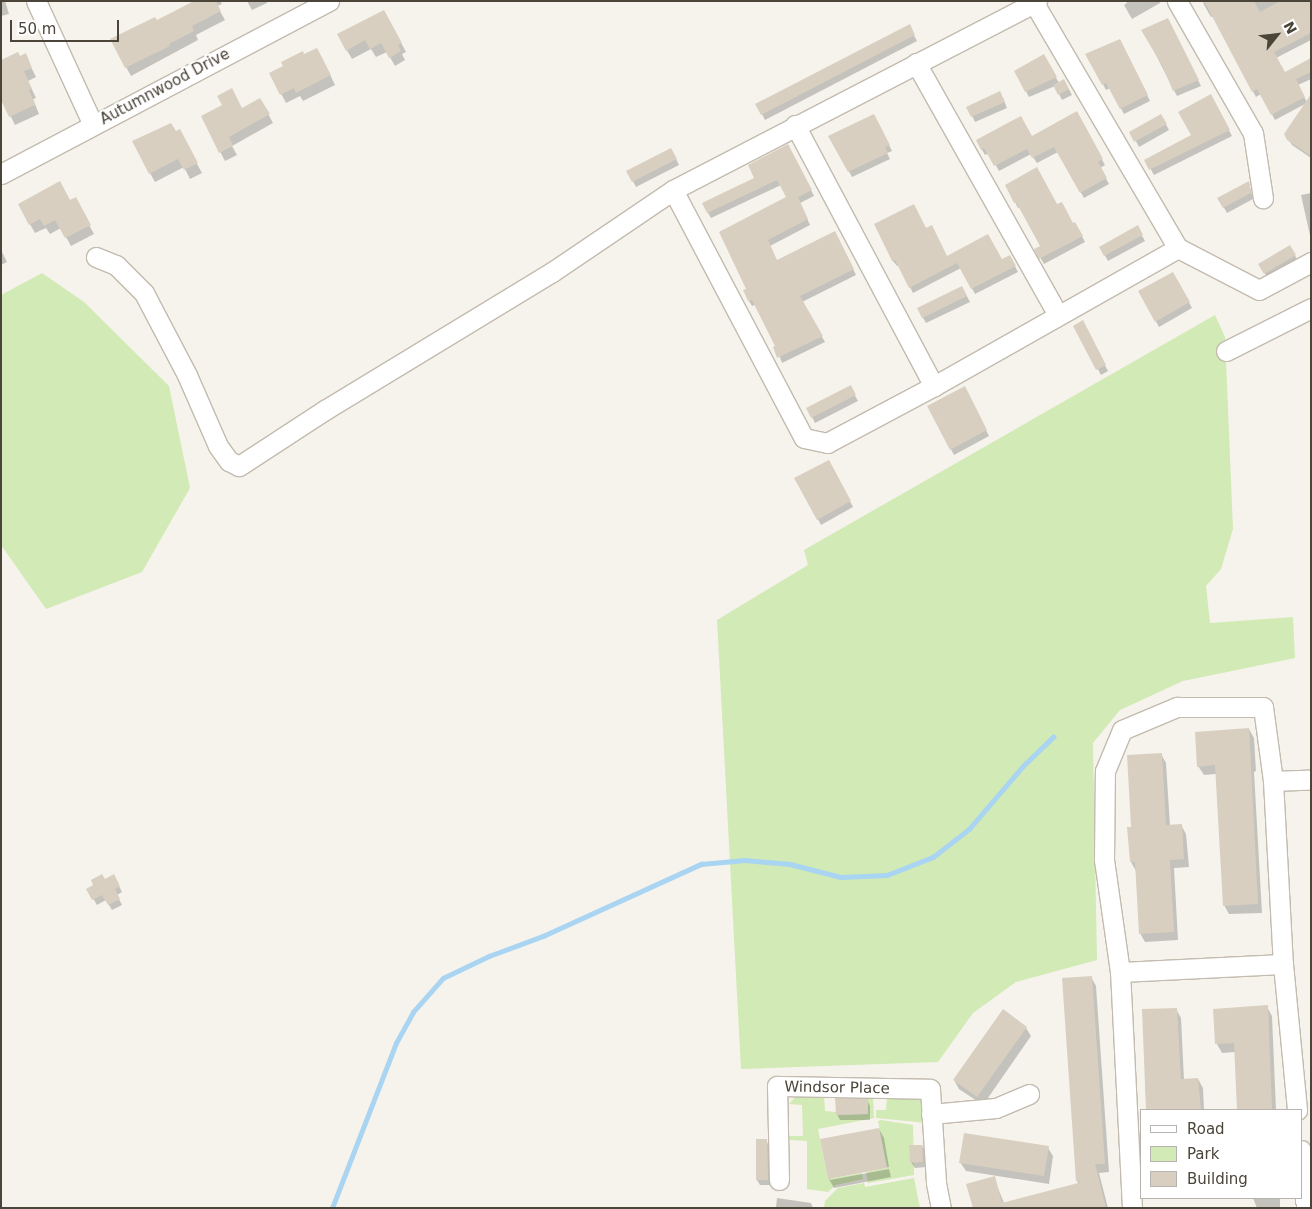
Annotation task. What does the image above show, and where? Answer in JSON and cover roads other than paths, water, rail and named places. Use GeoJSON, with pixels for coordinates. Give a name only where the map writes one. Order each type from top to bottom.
{"type":"FeatureCollection","features":[{"type":"Feature","properties":{"kind":"street"},"geometry":{"type":"LineString","coordinates":[[36,1],[93,125]]}},
{"type":"Feature","properties":{"kind":"street","name":"Autumnwood Drive"},"geometry":{"type":"LineString","coordinates":[[1,174],[329,1]]}},
{"type":"Feature","properties":{"kind":"street"},"geometry":{"type":"LineString","coordinates":[[1177,1],[1254,133],[1263,198]]}},
{"type":"Feature","properties":{"kind":"street"},"geometry":{"type":"LineString","coordinates":[[96,257],[116,265],[144,293],[187,374],[218,446],[229,461],[239,466],[325,410],[552,272],[673,190],[1035,2],[1178,248],[1259,290],[1311,262]]}},
{"type":"Feature","properties":{"kind":"street"},"geometry":{"type":"LineString","coordinates":[[916,63],[1058,314]]}},
{"type":"Feature","properties":{"kind":"street"},"geometry":{"type":"LineString","coordinates":[[795,125],[934,386]]}},
{"type":"Feature","properties":{"kind":"street"},"geometry":{"type":"LineString","coordinates":[[673,190],[804,438],[826,443],[934,386],[1058,314],[1178,248]]}},
{"type":"Feature","properties":{"kind":"street"},"geometry":{"type":"LineString","coordinates":[[1226,351],[1311,308]]}},
{"type":"Feature","properties":{"kind":"street"},"geometry":{"type":"LineString","coordinates":[[1132,1208],[1120,972],[1104,860],[1105,771],[1122,730],[1177,707],[1263,707],[1273,781],[1283,964],[1297,1109]]}},
{"type":"Feature","properties":{"kind":"street"},"geometry":{"type":"LineString","coordinates":[[1273,781],[1311,780]]}},
{"type":"Feature","properties":{"kind":"street"},"geometry":{"type":"LineString","coordinates":[[1120,972],[1283,964]]}},
{"type":"Feature","properties":{"kind":"street","name":"Windsor Place"},"geometry":{"type":"LineString","coordinates":[[780,1180],[777,1086],[930,1089],[931,1114]]}},
{"type":"Feature","properties":{"kind":"street"},"geometry":{"type":"LineString","coordinates":[[941,1208],[936,1183],[931,1114],[996,1108],[1029,1094]]}},
{"type":"Feature","properties":{"kind":"street"},"geometry":{"type":"LineString","coordinates":[[1302,1162],[1306,1208]]}},
{"type":"Feature","properties":{"kind":"waterway"},"geometry":{"type":"LineString","coordinates":[[332,1208],[396,1043],[413,1012],[443,978],[489,956],[543,936],[701,864],[745,860],[790,864],[841,877],[887,875],[933,857],[969,829],[1023,766],[1053,737]]}}]}
